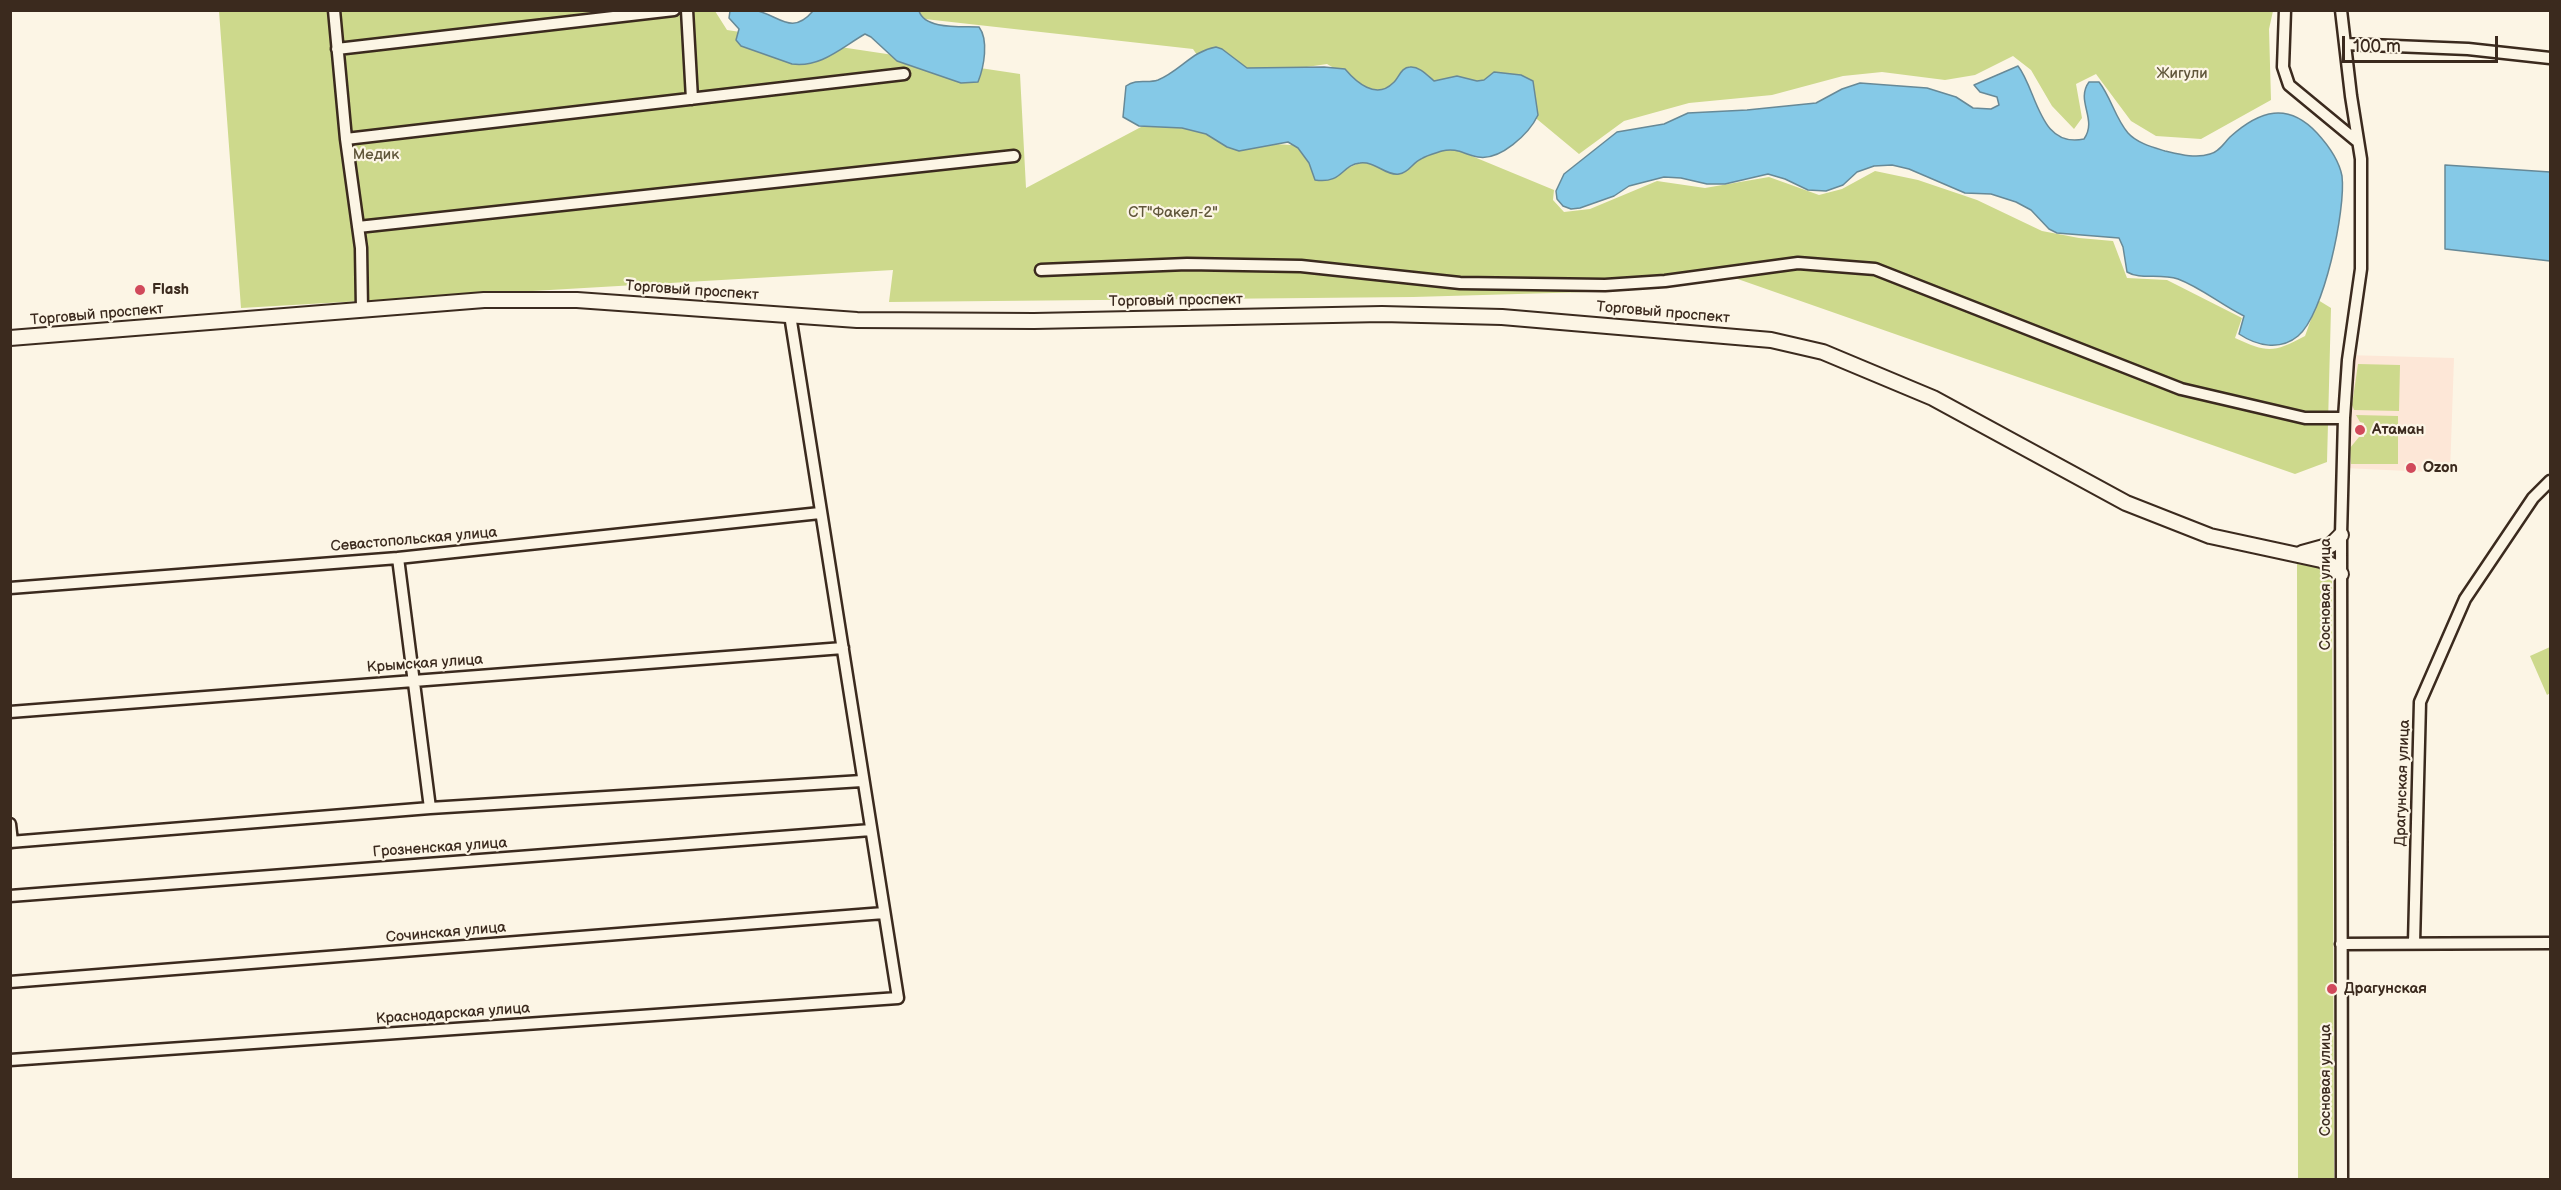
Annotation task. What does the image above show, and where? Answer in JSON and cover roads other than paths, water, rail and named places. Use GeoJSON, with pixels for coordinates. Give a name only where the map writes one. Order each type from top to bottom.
{"type":"FeatureCollection","features":[{"type":"Feature","properties":{"kind":"street"},"geometry":{"type":"LineString","coordinates":[[334,10],[346,139],[363,278],[362,309]]}},
{"type":"Feature","properties":{"kind":"street"},"geometry":{"type":"LineString","coordinates":[[337,49],[674,10]]}},
{"type":"Feature","properties":{"kind":"street"},"geometry":{"type":"LineString","coordinates":[[687,10],[692,99]]}},
{"type":"Feature","properties":{"kind":"street"},"geometry":{"type":"LineString","coordinates":[[2285,10],[2283,67],[2289,85],[2358,142]]}},
{"type":"Feature","properties":{"kind":"street","name":"Сосновая улица"},"geometry":{"type":"LineString","coordinates":[[2341,10],[2361,159],[2361,269],[2348,360],[2341,535],[2342,1179]]}},
{"type":"Feature","properties":{"kind":"street"},"geometry":{"type":"LineString","coordinates":[[2345,44],[2468,48],[2550,58]]}},
{"type":"Feature","properties":{"kind":"street"},"geometry":{"type":"LineString","coordinates":[[346,139],[904,74]]}},
{"type":"Feature","properties":{"kind":"street"},"geometry":{"type":"LineString","coordinates":[[358,226],[1014,156]]}},
{"type":"Feature","properties":{"kind":"street"},"geometry":{"type":"LineString","coordinates":[[1041,270],[1187,264],[1301,266],[1460,283],[1605,285],[1665,281],[1798,263],[1875,268],[2181,389],[2305,418],[2344,418]]}},
{"type":"Feature","properties":{"kind":"street","name":"Торговый проспект"},"geometry":{"type":"LineString","coordinates":[[10,338],[484,300],[577,300],[857,320],[1034,321],[1394,314],[1571,322],[1771,340],[1823,352],[1933,398],[2126,503],[2210,536],[2321,560],[2335,567],[2341,574]]}},
{"type":"Feature","properties":{"kind":"street"},"geometry":{"type":"LineString","coordinates":[[790,315],[884,913]]}},
{"type":"Feature","properties":{"kind":"street","name":"Драгунская улица"},"geometry":{"type":"LineString","coordinates":[[2414,943],[2420,702],[2465,598],[2534,498],[2550,481]]}},
{"type":"Feature","properties":{"kind":"street","name":"Севастопольская улица"},"geometry":{"type":"LineString","coordinates":[[10,588],[398,558],[820,513]]}},
{"type":"Feature","properties":{"kind":"street"},"geometry":{"type":"LineString","coordinates":[[2297,553],[2331,545],[2341,535]]}},
{"type":"Feature","properties":{"kind":"street"},"geometry":{"type":"LineString","coordinates":[[398,558],[430,808]]}},
{"type":"Feature","properties":{"kind":"street","name":"Крымская улица"},"geometry":{"type":"LineString","coordinates":[[10,711],[843,648]]}},
{"type":"Feature","properties":{"kind":"street"},"geometry":{"type":"LineString","coordinates":[[10,824],[11,842],[430,808],[862,781]]}},
{"type":"Feature","properties":{"kind":"street","name":"Грозненская улица"},"geometry":{"type":"LineString","coordinates":[[10,896],[871,831]]}},
{"type":"Feature","properties":{"kind":"street","name":"Сочинская улица"},"geometry":{"type":"LineString","coordinates":[[10,982],[884,913]]}},
{"type":"Feature","properties":{"kind":"street","name":"Краснодарская улица"},"geometry":{"type":"LineString","coordinates":[[10,1060],[898,998],[884,913]]}},
{"type":"Feature","properties":{"kind":"street"},"geometry":{"type":"LineString","coordinates":[[2341,944],[2550,943]]}},
{"type":"Feature","properties":{"kind":"water"},"geometry":{"type":"Polygon","coordinates":[[[754,10],[791,23],[805,19],[813,11],[919,11],[923,17],[936,24],[979,27],[985,46],[982,69],[978,82],[961,83],[897,61],[865,34],[822,60],[792,64],[741,46],[736,40],[739,29],[729,18],[730,11],[754,10]]]}},
{"type":"Feature","properties":{"kind":"water"},"geometry":{"type":"Polygon","coordinates":[[[1216,47],[1247,68],[1345,69],[1361,84],[1380,90],[1387,88],[1407,67],[1420,69],[1434,81],[1457,76],[1477,81],[1484,80],[1494,72],[1521,75],[1533,81],[1538,115],[1521,138],[1495,155],[1478,157],[1447,150],[1423,158],[1399,174],[1390,173],[1371,164],[1360,163],[1349,167],[1337,177],[1324,180],[1315,180],[1309,163],[1298,148],[1288,142],[1239,151],[1227,147],[1206,134],[1182,128],[1139,126],[1123,117],[1126,86],[1134,82],[1158,80],[1200,53],[1216,47]]]}},
{"type":"Feature","properties":{"kind":"water"},"geometry":{"type":"Polygon","coordinates":[[[2018,66],[2048,127],[2057,135],[2069,140],[2084,139],[2088,132],[2089,124],[2084,96],[2089,82],[2099,82],[2128,133],[2150,146],[2187,156],[2213,153],[2241,128],[2263,116],[2274,113],[2295,117],[2317,133],[2333,153],[2341,170],[2342,191],[2337,236],[2324,285],[2308,324],[2298,336],[2284,344],[2276,345],[2253,341],[2239,334],[2244,316],[2195,287],[2171,277],[2138,276],[2127,272],[2123,247],[2119,238],[2057,233],[2049,229],[2031,210],[2016,202],[1991,194],[1965,193],[1909,169],[1892,165],[1874,166],[1857,172],[1843,185],[1826,191],[1808,190],[1768,174],[1725,184],[1707,184],[1664,177],[1629,186],[1614,196],[1580,208],[1571,209],[1563,206],[1557,199],[1556,191],[1564,174],[1617,132],[1664,124],[1688,113],[1816,103],[1842,89],[1860,83],[1927,88],[1956,97],[1973,108],[1991,109],[1999,105],[1997,97],[1980,92],[1974,85],[2018,66]]]}},
{"type":"Feature","properties":{"kind":"water"},"geometry":{"type":"Polygon","coordinates":[[[2445,165],[2550,172],[2550,261],[2445,249],[2445,165]]]}},
{"type":"Feature","properties":{"kind":"place","name":"Flash"},"geometry":{"type":"Point","coordinates":[140,290]}},
{"type":"Feature","properties":{"kind":"place","name":"Атаман"},"geometry":{"type":"Point","coordinates":[2360,430]}},
{"type":"Feature","properties":{"kind":"place","name":"Ozon"},"geometry":{"type":"Point","coordinates":[2411,468]}},
{"type":"Feature","properties":{"kind":"place","name":"Драгунская"},"geometry":{"type":"Point","coordinates":[2332,989]}},
{"type":"Feature","properties":{"kind":"park label","name":"Жигули"},"geometry":{"type":"Point","coordinates":[2182,74]}},
{"type":"Feature","properties":{"kind":"park label","name":"Медик"},"geometry":{"type":"Point","coordinates":[376,155]}},
{"type":"Feature","properties":{"kind":"park label","name":"СТ\"Факел-2\""},"geometry":{"type":"Point","coordinates":[1173,213]}}]}
